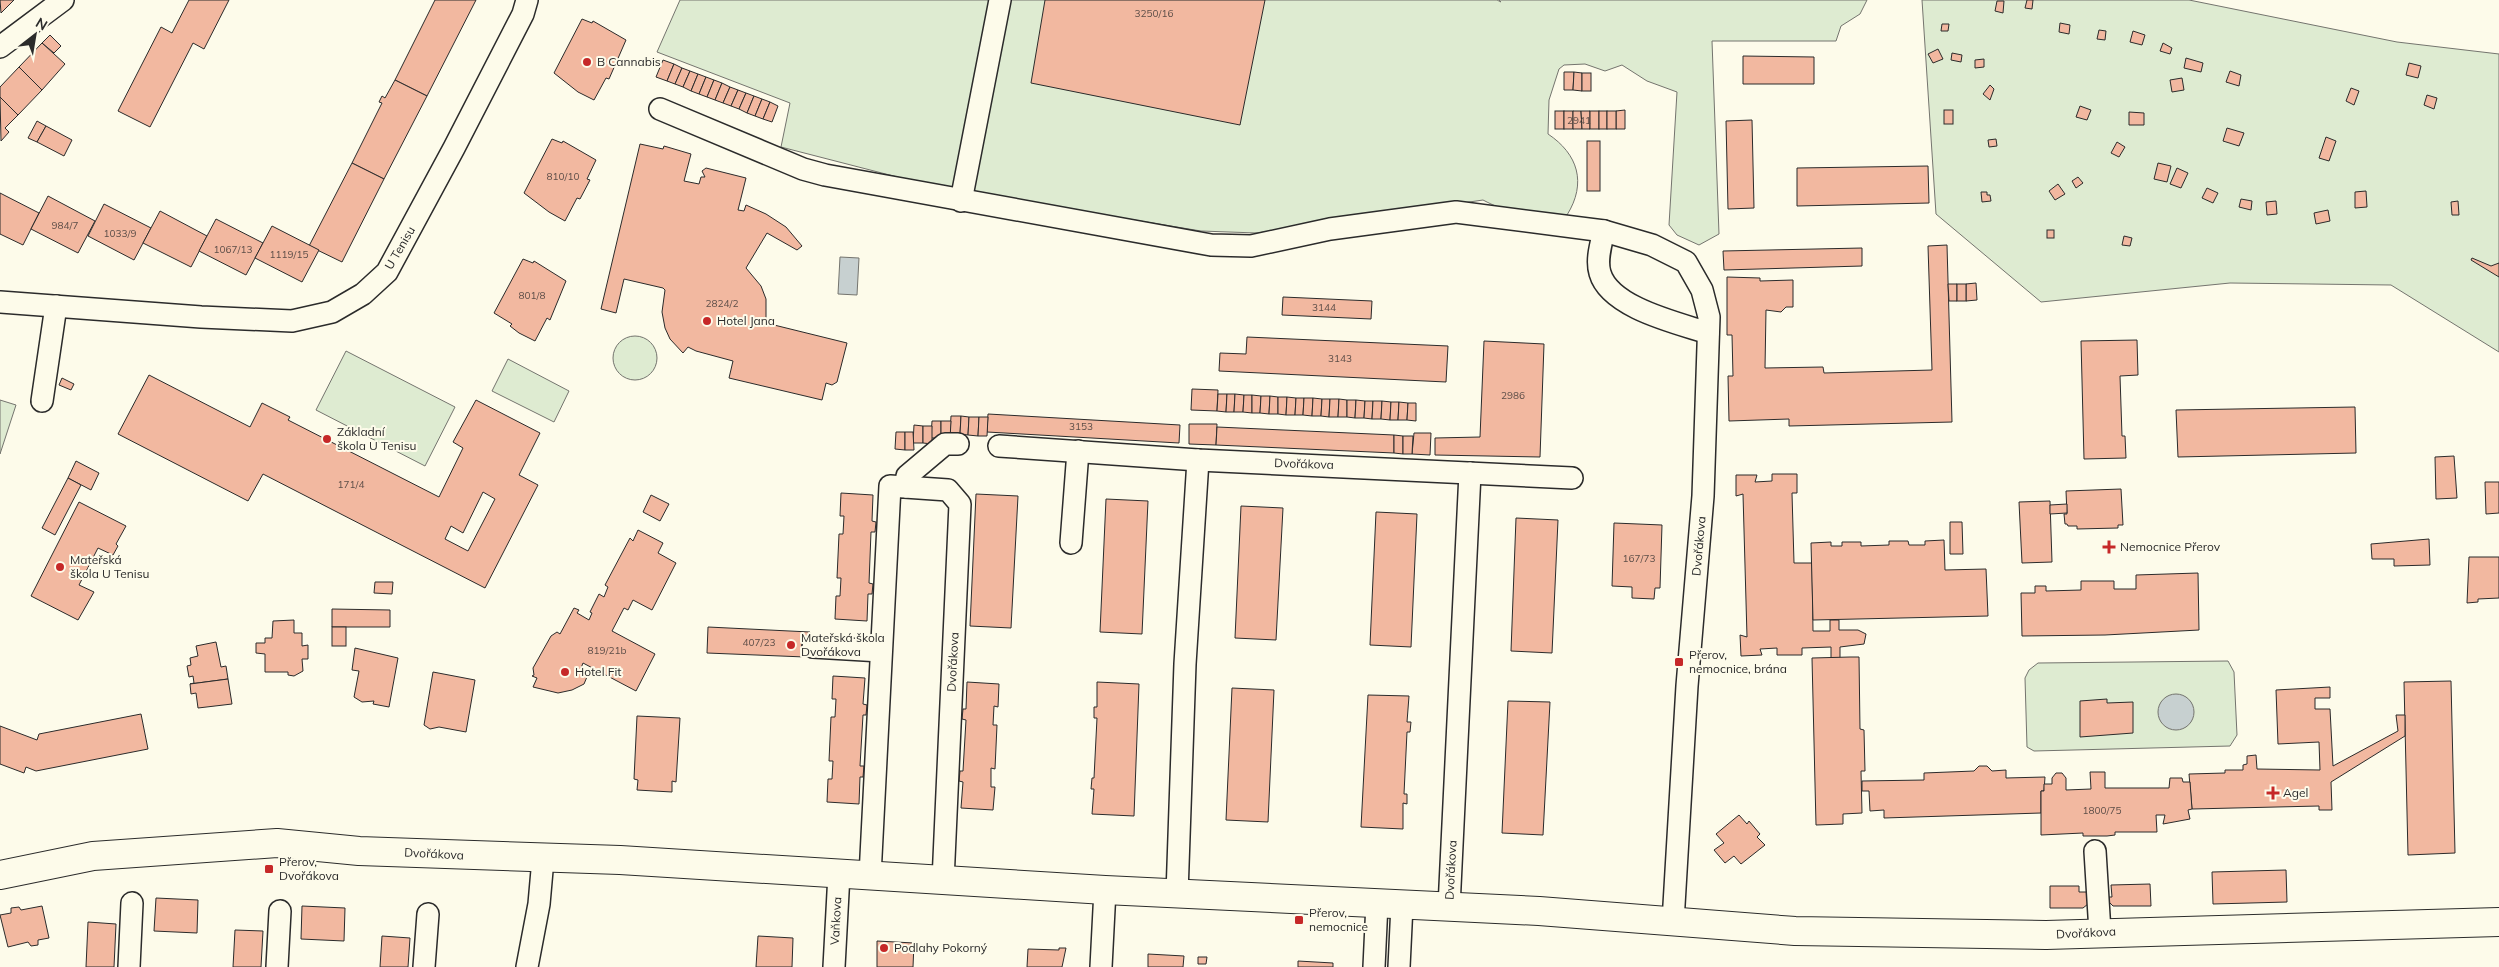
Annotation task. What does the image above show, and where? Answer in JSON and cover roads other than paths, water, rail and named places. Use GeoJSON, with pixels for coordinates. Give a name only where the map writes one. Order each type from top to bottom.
{"type":"FeatureCollection","features":[{"type":"Feature","properties":{"kind":"main road","name":"Dvořákova"},"geometry":{"type":"LineString","coordinates":[[0,875],[93,856],[277,843],[359,851],[629,861],[943,881],[1540,912],[1805,931],[2046,935],[2499,922]]}},
{"type":"Feature","properties":{"kind":"street"},"geometry":{"type":"LineString","coordinates":[[0,47],[62,0]]}},
{"type":"Feature","properties":{"kind":"street","name":"U Tenisu"},"geometry":{"type":"LineString","coordinates":[[0,302],[292,321],[332,312],[363,294],[387,272],[459,140],[523,14],[527,0]]}},
{"type":"Feature","properties":{"kind":"street"},"geometry":{"type":"LineString","coordinates":[[961,201],[1000,0]]}},
{"type":"Feature","properties":{"kind":"street","name":"Dvořákova"},"geometry":{"type":"LineString","coordinates":[[660,109],[815,173],[1211,245],[1251,246],[1330,229],[1456,212],[1604,231],[1652,245],[1686,262],[1702,290],[1710,318],[1703,496],[1687,686],[1673,922]]}},
{"type":"Feature","properties":{"kind":"street"},"geometry":{"type":"LineString","coordinates":[[1604,231],[1599,253],[1600,274],[1612,294],[1655,315],[1708,333]]}},
{"type":"Feature","properties":{"kind":"street"},"geometry":{"type":"LineString","coordinates":[[42,401],[56,306]]}},
{"type":"Feature","properties":{"kind":"street"},"geometry":{"type":"LineString","coordinates":[[906,487],[907,476],[945,444],[958,444]]}},
{"type":"Feature","properties":{"kind":"street","name":"Dvořákova"},"geometry":{"type":"LineString","coordinates":[[999,446],[1198,460],[1572,478]]}},
{"type":"Feature","properties":{"kind":"street"},"geometry":{"type":"LineString","coordinates":[[1071,543],[1078,451]]}},
{"type":"Feature","properties":{"kind":"street"},"geometry":{"type":"LineString","coordinates":[[1177,894],[1185,664],[1198,460]]}},
{"type":"Feature","properties":{"kind":"street","name":"Dvořákova"},"geometry":{"type":"LineString","coordinates":[[1449,907],[1470,473]]}},
{"type":"Feature","properties":{"kind":"street","name":"Dvořákova"},"geometry":{"type":"LineString","coordinates":[[870,876],[880,651],[890,486],[906,487],[948,490],[960,504],[943,881]]}},
{"type":"Feature","properties":{"kind":"street"},"geometry":{"type":"LineString","coordinates":[[813,647],[880,651]]}},
{"type":"Feature","properties":{"kind":"street"},"geometry":{"type":"LineString","coordinates":[[2095,852],[2100,932]]}},
{"type":"Feature","properties":{"kind":"street"},"geometry":{"type":"LineString","coordinates":[[527,967],[540,904],[543,859]]}},
{"type":"Feature","properties":{"kind":"street","name":"Vaňkova"},"geometry":{"type":"LineString","coordinates":[[834,967],[838,874]]}},
{"type":"Feature","properties":{"kind":"street"},"geometry":{"type":"LineString","coordinates":[[1101,967],[1105,890]]}},
{"type":"Feature","properties":{"kind":"street"},"geometry":{"type":"LineString","coordinates":[[129,967],[132,903]]}},
{"type":"Feature","properties":{"kind":"street"},"geometry":{"type":"LineString","coordinates":[[1374,967],[1390,904]]}},
{"type":"Feature","properties":{"kind":"street"},"geometry":{"type":"LineString","coordinates":[[1390,904],[1399,967]]}},
{"type":"Feature","properties":{"kind":"street"},"geometry":{"type":"LineString","coordinates":[[278,967],[280,911]]}},
{"type":"Feature","properties":{"kind":"street"},"geometry":{"type":"LineString","coordinates":[[424,967],[428,914]]}},
{"type":"Feature","properties":{"kind":"place","name":"B Cannabis"},"geometry":{"type":"Point","coordinates":[587,62]}},
{"type":"Feature","properties":{"kind":"place","name":"Hotel Jana"},"geometry":{"type":"Point","coordinates":[707,321]}},
{"type":"Feature","properties":{"kind":"place","name":"Základní škola U Tenisu"},"geometry":{"type":"Point","coordinates":[327,439]}},
{"type":"Feature","properties":{"kind":"place","name":"Nemocnice Přerov"},"geometry":{"type":"Point","coordinates":[2109,547]}},
{"type":"Feature","properties":{"kind":"place","name":"Mateřská škola U Tenisu"},"geometry":{"type":"Point","coordinates":[60,567]}},
{"type":"Feature","properties":{"kind":"place","name":"Mateřská škola Dvořákova"},"geometry":{"type":"Point","coordinates":[791,645]}},
{"type":"Feature","properties":{"kind":"place","name":"Přerov, nemocnice, brána"},"geometry":{"type":"Point","coordinates":[1679,662]}},
{"type":"Feature","properties":{"kind":"place","name":"Hotel Fit"},"geometry":{"type":"Point","coordinates":[565,672]}},
{"type":"Feature","properties":{"kind":"place","name":"Agel"},"geometry":{"type":"Point","coordinates":[2273,793]}},
{"type":"Feature","properties":{"kind":"place","name":"Přerov, Dvořákova"},"geometry":{"type":"Point","coordinates":[269,869]}},
{"type":"Feature","properties":{"kind":"place","name":"Přerov, nemocnice"},"geometry":{"type":"Point","coordinates":[1299,920]}},
{"type":"Feature","properties":{"kind":"place","name":"Podlahy Pokorný"},"geometry":{"type":"Point","coordinates":[884,948]}}]}
